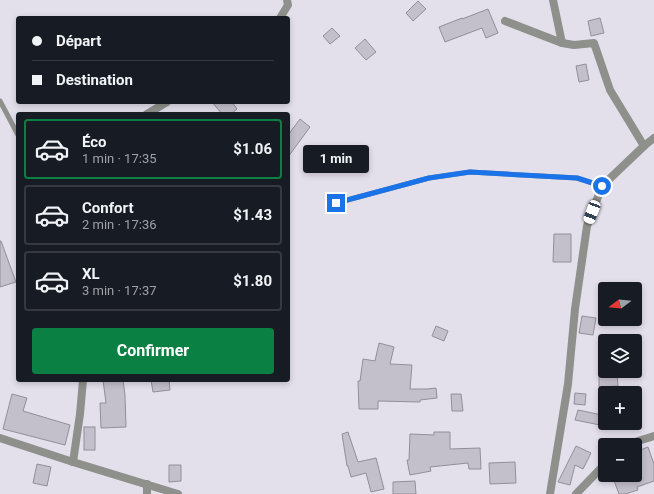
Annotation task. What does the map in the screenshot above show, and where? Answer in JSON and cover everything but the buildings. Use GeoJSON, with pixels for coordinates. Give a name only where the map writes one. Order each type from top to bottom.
{"type":"FeatureCollection","features":[{"type":"Feature","properties":{"kind":"street"},"geometry":{"type":"LineString","coordinates":[[281,16],[288,5],[287,0]]}},
{"type":"Feature","properties":{"kind":"street"},"geometry":{"type":"LineString","coordinates":[[553,0],[562,43]]}},
{"type":"Feature","properties":{"kind":"street"},"geometry":{"type":"LineString","coordinates":[[505,21],[562,43],[574,45],[594,43],[610,90],[644,146]]}},
{"type":"Feature","properties":{"kind":"street"},"geometry":{"type":"LineString","coordinates":[[150,112],[163,104]]}},
{"type":"Feature","properties":{"kind":"street"},"geometry":{"type":"LineString","coordinates":[[550,494],[568,384],[575,309],[587,226],[602,186],[654,138]]}},
{"type":"Feature","properties":{"kind":"street"},"geometry":{"type":"LineString","coordinates":[[73,462],[83,382]]}},
{"type":"Feature","properties":{"kind":"street"},"geometry":{"type":"LineString","coordinates":[[642,440],[654,436]]}},
{"type":"Feature","properties":{"kind":"street"},"geometry":{"type":"LineString","coordinates":[[0,438],[178,494]]}},
{"type":"Feature","properties":{"kind":"street"},"geometry":{"type":"LineString","coordinates":[[576,494],[598,471]]}},
{"type":"Feature","properties":{"kind":"street"},"geometry":{"type":"LineString","coordinates":[[147,484],[147,494]]}},
{"type":"Feature","properties":{"kind":"lane"},"geometry":{"type":"LineString","coordinates":[[0,101],[16,131]]}},
{"type":"Feature","properties":{"kind":"lane"},"geometry":{"type":"LineString","coordinates":[[336,203],[429,178],[470,172],[577,178],[602,186]]}},
{"type":"Feature","properties":{"kind":"route"},"geometry":{"type":"LineString","coordinates":[[336,203],[429,178],[470,172],[577,178],[602,186]]}}]}
